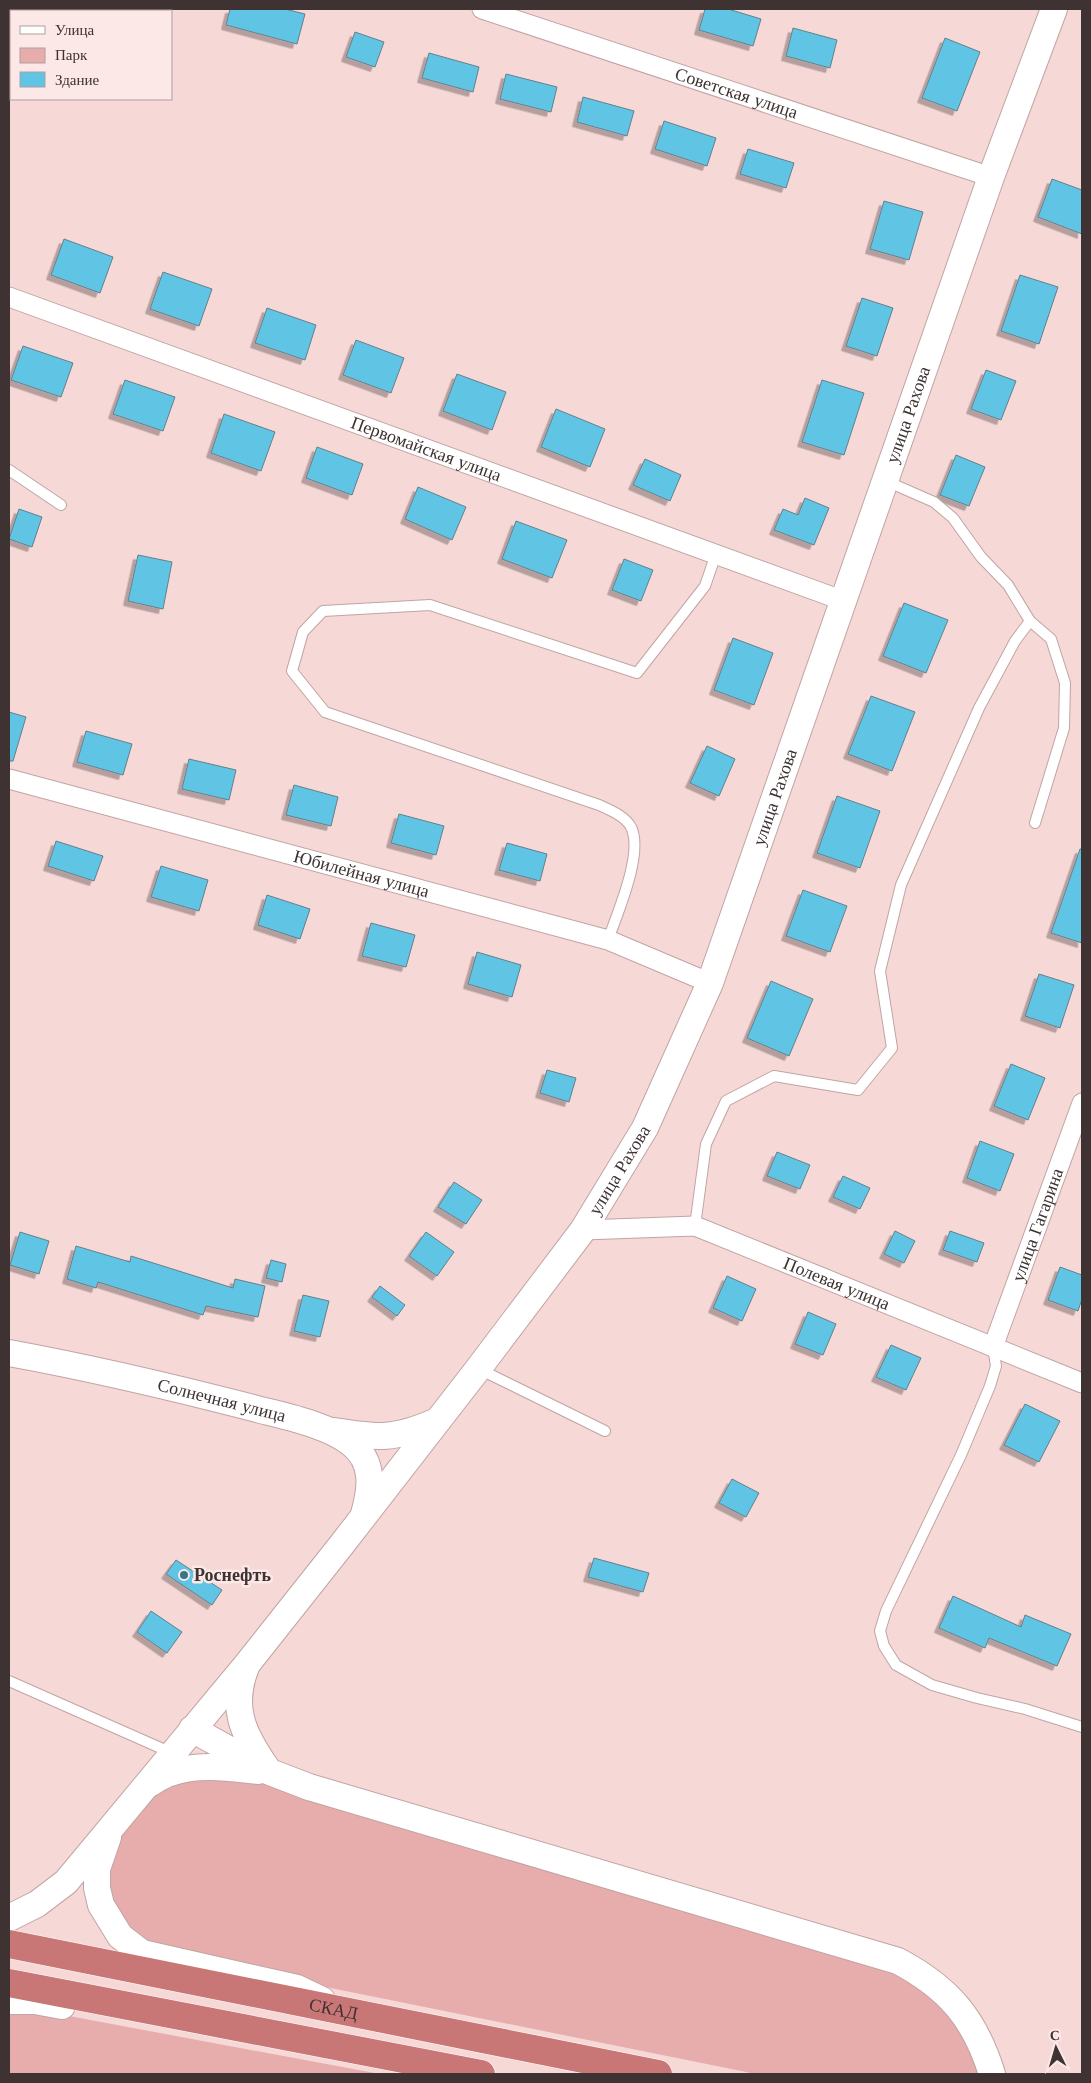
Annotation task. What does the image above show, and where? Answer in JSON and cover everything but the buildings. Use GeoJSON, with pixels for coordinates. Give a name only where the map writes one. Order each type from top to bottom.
{"type":"FeatureCollection","features":[{"type":"Feature","properties":{"kind":"highway","name":"СКАД"},"geometry":{"type":"LineString","coordinates":[[9,1944],[658,2074]]}},
{"type":"Feature","properties":{"kind":"highway","name":"СКАД"},"geometry":{"type":"LineString","coordinates":[[9,1983],[481,2074]]}},
{"type":"Feature","properties":{"kind":"main road","name":"улица Рахова"},"geometry":{"type":"LineString","coordinates":[[115,1823],[192,1728],[248,1663],[438,1421],[583,1230],[645,1128],[710,983],[991,177],[1054,9]]}},
{"type":"Feature","properties":{"kind":"main road","name":"Солнечная улица"},"geometry":{"type":"LineString","coordinates":[[9,1353],[86,1367],[208,1396],[328,1430],[352,1444],[363,1457],[369,1473],[370,1492],[363,1517]]}},
{"type":"Feature","properties":{"kind":"main road"},"geometry":{"type":"LineString","coordinates":[[328,1430],[371,1437],[394,1436],[438,1421]]}},
{"type":"Feature","properties":{"kind":"main road"},"geometry":{"type":"LineString","coordinates":[[248,1663],[240,1681],[238,1699],[240,1717],[250,1744],[270,1772]]}},
{"type":"Feature","properties":{"kind":"main road"},"geometry":{"type":"LineString","coordinates":[[192,1728],[270,1772],[318,1790],[898,1961],[918,1971],[945,1991],[961,2009],[975,2029],[992,2074]]}},
{"type":"Feature","properties":{"kind":"main road"},"geometry":{"type":"LineString","coordinates":[[145,1786],[169,1773],[188,1768],[218,1767],[270,1772]]}},
{"type":"Feature","properties":{"kind":"main road"},"geometry":{"type":"LineString","coordinates":[[9,1918],[37,1904],[66,1882],[115,1823]]}},
{"type":"Feature","properties":{"kind":"main road"},"geometry":{"type":"LineString","coordinates":[[115,1823],[103,1849],[98,1868],[97,1888],[101,1905],[120,1936],[142,1954],[297,1988],[348,2012]]}},
{"type":"Feature","properties":{"kind":"main road"},"geometry":{"type":"LineString","coordinates":[[9,2001],[35,2000],[245,2042],[344,2048]]}},
{"type":"Feature","properties":{"kind":"street","name":"Советская улица"},"geometry":{"type":"LineString","coordinates":[[482,9],[991,177]]}},
{"type":"Feature","properties":{"kind":"street","name":"Первомайская улица"},"geometry":{"type":"LineString","coordinates":[[9,297],[844,601]]}},
{"type":"Feature","properties":{"kind":"street","name":"Юбилейная улица"},"geometry":{"type":"LineString","coordinates":[[9,779],[608,940],[710,983]]}},
{"type":"Feature","properties":{"kind":"street","name":"улица Гагарина"},"geometry":{"type":"LineString","coordinates":[[993,1347],[1082,1103]]}},
{"type":"Feature","properties":{"kind":"street","name":"Полевая улица"},"geometry":{"type":"LineString","coordinates":[[583,1230],[695,1226],[1082,1384]]}},
{"type":"Feature","properties":{"kind":"lane"},"geometry":{"type":"LineString","coordinates":[[9,470],[61,504]]}},
{"type":"Feature","properties":{"kind":"lane"},"geometry":{"type":"LineString","coordinates":[[886,481],[934,502],[953,518],[981,557],[1008,585],[1030,621],[1052,639],[1065,684],[1064,728],[1035,823]]}},
{"type":"Feature","properties":{"kind":"lane"},"geometry":{"type":"LineString","coordinates":[[608,940],[627,888],[633,859],[633,841],[630,826],[616,813],[599,805],[325,712],[292,671],[303,632],[322,611],[430,606],[637,672],[705,586],[716,554]]}},
{"type":"Feature","properties":{"kind":"lane"},"geometry":{"type":"LineString","coordinates":[[695,1226],[706,1144],[726,1101],[774,1076],[858,1090],[892,1048],[880,971],[901,885],[979,708],[1015,641],[1030,621]]}},
{"type":"Feature","properties":{"kind":"lane"},"geometry":{"type":"LineString","coordinates":[[993,1347],[996,1366],[990,1386],[961,1455],[886,1611],[880,1631],[884,1646],[896,1665],[932,1685],[1025,1709],[1082,1727]]}},
{"type":"Feature","properties":{"kind":"lane"},"geometry":{"type":"LineString","coordinates":[[478,1368],[605,1431]]}},
{"type":"Feature","properties":{"kind":"lane"},"geometry":{"type":"LineString","coordinates":[[9,1681],[172,1753]]}},
{"type":"Feature","properties":{"kind":"green space"},"geometry":{"type":"Polygon","coordinates":[[[245,1777],[891,1970],[937,1999],[965,2036],[980,2074],[756,2074],[158,1953],[144,1947],[108,1904],[109,1851],[150,1793],[174,1780],[245,1777]]]}},
{"type":"Feature","properties":{"kind":"green space"},"geometry":{"type":"Polygon","coordinates":[[[9,2010],[42,2011],[380,2074],[9,2074],[9,2010]]]}},
{"type":"Feature","properties":{"kind":"place","name":"Роснефть"},"geometry":{"type":"Point","coordinates":[184,1575]}}]}
